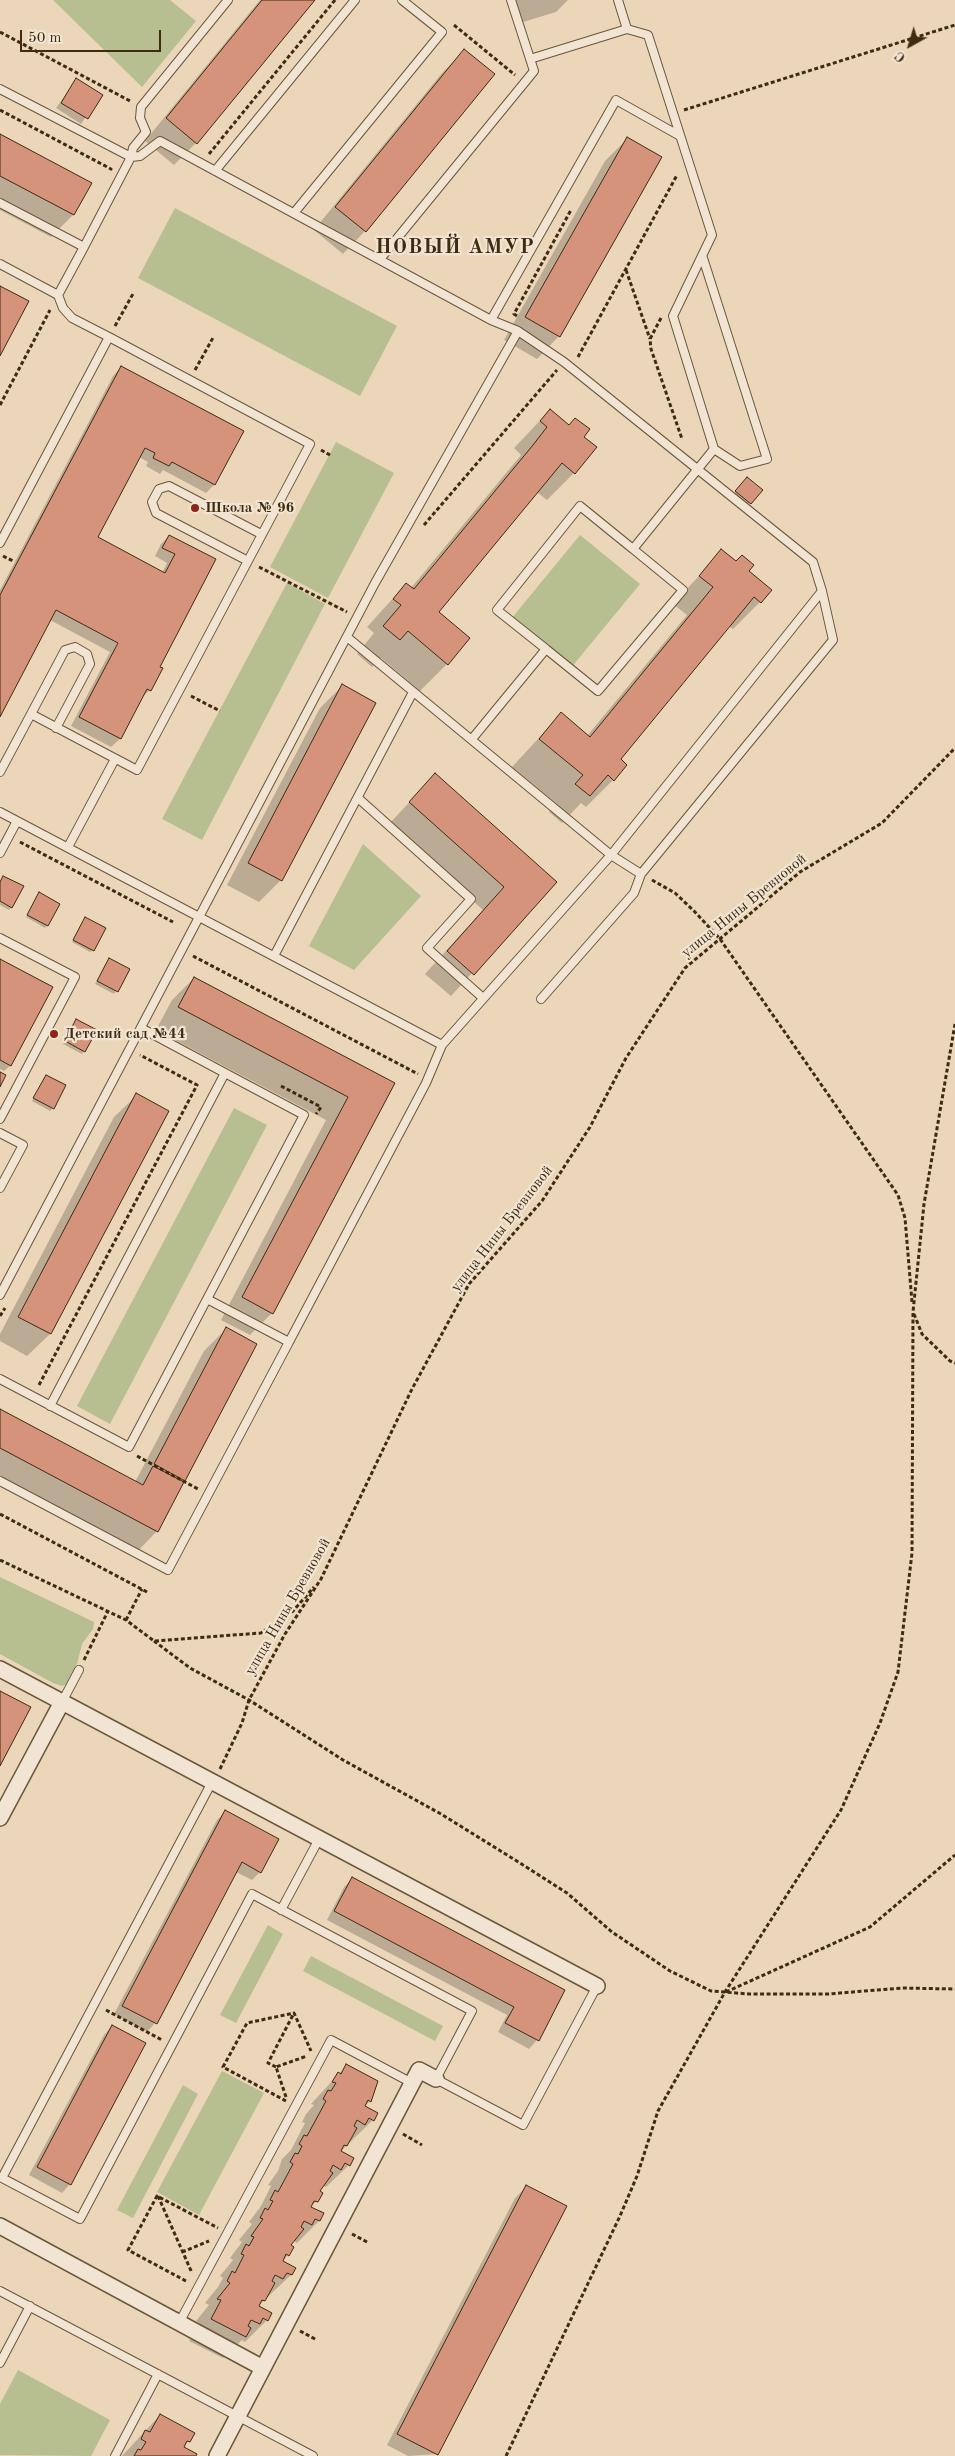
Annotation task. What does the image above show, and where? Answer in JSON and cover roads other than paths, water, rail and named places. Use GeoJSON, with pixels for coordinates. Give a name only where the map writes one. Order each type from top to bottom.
{"type":"FeatureCollection","features":[{"type":"Feature","properties":{"kind":"street"},"geometry":{"type":"LineString","coordinates":[[0,1670],[597,1986]]}},
{"type":"Feature","properties":{"kind":"street"},"geometry":{"type":"LineString","coordinates":[[0,1818],[62,1702]]}},
{"type":"Feature","properties":{"kind":"street"},"geometry":{"type":"LineString","coordinates":[[217,2456],[419,2070],[436,2079]]}},
{"type":"Feature","properties":{"kind":"street"},"geometry":{"type":"LineString","coordinates":[[0,2226],[263,2368]]}},
{"type":"Feature","properties":{"kind":"lane"},"geometry":{"type":"LineString","coordinates":[[228,0],[141,107],[140,118],[146,132],[492,320],[518,331],[564,362],[814,562],[833,640],[641,874],[634,893],[541,999]]}},
{"type":"Feature","properties":{"kind":"lane"},"geometry":{"type":"LineString","coordinates":[[215,171],[355,0]]}},
{"type":"Feature","properties":{"kind":"lane"},"geometry":{"type":"LineString","coordinates":[[294,213],[442,32],[402,0]]}},
{"type":"Feature","properties":{"kind":"lane"},"geometry":{"type":"LineString","coordinates":[[380,258],[534,71],[511,0]]}},
{"type":"Feature","properties":{"kind":"lane"},"geometry":{"type":"LineString","coordinates":[[618,0],[628,29]]}},
{"type":"Feature","properties":{"kind":"lane"},"geometry":{"type":"LineString","coordinates":[[530,59],[628,29],[648,35],[712,235],[703,258],[672,316],[714,449],[740,466],[768,459],[703,258]]}},
{"type":"Feature","properties":{"kind":"lane"},"geometry":{"type":"LineString","coordinates":[[0,89],[131,158],[140,156],[160,141]]}},
{"type":"Feature","properties":{"kind":"lane"},"geometry":{"type":"LineString","coordinates":[[492,320],[616,100],[680,136]]}},
{"type":"Feature","properties":{"kind":"lane"},"geometry":{"type":"LineString","coordinates":[[58,295],[131,158],[133,148],[146,132]]}},
{"type":"Feature","properties":{"kind":"lane"},"geometry":{"type":"LineString","coordinates":[[0,203],[84,247]]}},
{"type":"Feature","properties":{"kind":"lane"},"geometry":{"type":"LineString","coordinates":[[0,264],[58,295],[62,308],[72,318],[310,444],[137,770],[31,714]]}},
{"type":"Feature","properties":{"kind":"lane"},"geometry":{"type":"LineString","coordinates":[[0,1295],[347,637],[518,331]]}},
{"type":"Feature","properties":{"kind":"lane"},"geometry":{"type":"LineString","coordinates":[[0,543],[109,337]]}},
{"type":"Feature","properties":{"kind":"lane"},"geometry":{"type":"LineString","coordinates":[[633,549],[714,449]]}},
{"type":"Feature","properties":{"kind":"lane"},"geometry":{"type":"LineString","coordinates":[[248,560],[156,513],[152,502],[159,489],[169,486],[261,534]]}},
{"type":"Feature","properties":{"kind":"lane"},"geometry":{"type":"LineString","coordinates":[[580,506],[683,590],[598,692],[546,649],[497,610],[580,506]]}},
{"type":"Feature","properties":{"kind":"lane"},"geometry":{"type":"LineString","coordinates":[[0,1481],[168,1570],[427,1079],[442,1045],[611,855],[822,592]]}},
{"type":"Feature","properties":{"kind":"lane"},"geometry":{"type":"LineString","coordinates":[[347,637],[611,855],[641,874]]}},
{"type":"Feature","properties":{"kind":"lane"},"geometry":{"type":"LineString","coordinates":[[0,772],[65,650],[75,647],[87,654],[90,664],[56,728]]}},
{"type":"Feature","properties":{"kind":"lane"},"geometry":{"type":"LineString","coordinates":[[472,740],[546,649]]}},
{"type":"Feature","properties":{"kind":"lane"},"geometry":{"type":"LineString","coordinates":[[274,956],[413,692]]}},
{"type":"Feature","properties":{"kind":"lane"},"geometry":{"type":"LineString","coordinates":[[68,847],[114,758]]}},
{"type":"Feature","properties":{"kind":"lane"},"geometry":{"type":"LineString","coordinates":[[358,798],[471,899],[427,948],[483,998]]}},
{"type":"Feature","properties":{"kind":"lane"},"geometry":{"type":"LineString","coordinates":[[0,812],[442,1045]]}},
{"type":"Feature","properties":{"kind":"lane"},"geometry":{"type":"LineString","coordinates":[[0,854],[17,821]]}},
{"type":"Feature","properties":{"kind":"lane"},"geometry":{"type":"LineString","coordinates":[[0,938],[75,977],[0,1119]]}},
{"type":"Feature","properties":{"kind":"lane"},"geometry":{"type":"LineString","coordinates":[[0,1379],[129,1447],[304,1115],[141,1028]]}},
{"type":"Feature","properties":{"kind":"lane"},"geometry":{"type":"LineString","coordinates":[[50,1406],[225,1073]]}},
{"type":"Feature","properties":{"kind":"lane"},"geometry":{"type":"LineString","coordinates":[[0,1133],[23,1145],[0,1188]]}},
{"type":"Feature","properties":{"kind":"lane"},"geometry":{"type":"LineString","coordinates":[[208,1299],[289,1342]]}},
{"type":"Feature","properties":{"kind":"lane"},"geometry":{"type":"LineString","coordinates":[[62,1702],[79,1670]]}},
{"type":"Feature","properties":{"kind":"lane"},"geometry":{"type":"LineString","coordinates":[[212,1782],[1,2180],[80,2219],[252,1894],[472,2011],[436,2079],[523,2125],[597,1986]]}},
{"type":"Feature","properties":{"kind":"lane"},"geometry":{"type":"LineString","coordinates":[[281,1910],[319,1838]]}},
{"type":"Feature","properties":{"kind":"lane"},"geometry":{"type":"LineString","coordinates":[[179,2322],[330,2040],[412,2083]]}},
{"type":"Feature","properties":{"kind":"lane"},"geometry":{"type":"LineString","coordinates":[[0,2291],[313,2456]]}},
{"type":"Feature","properties":{"kind":"lane"},"geometry":{"type":"LineString","coordinates":[[0,2363],[30,2306]]}},
{"type":"Feature","properties":{"kind":"lane"},"geometry":{"type":"LineString","coordinates":[[114,2456],[158,2374]]}},
{"type":"Feature","properties":{"kind":"place","name":"Школа № 96"},"geometry":{"type":"Point","coordinates":[195,508]}},
{"type":"Feature","properties":{"kind":"place","name":"Детский сад №44"},"geometry":{"type":"Point","coordinates":[54,1034]}},
{"type":"Feature","properties":{"kind":"district","name":"НОВЫЙ АМУР"},"geometry":{"type":"Point","coordinates":[455,248]}}]}
